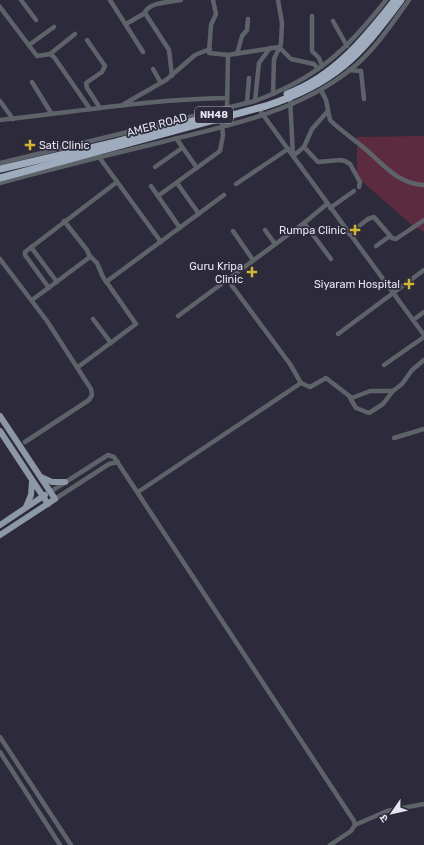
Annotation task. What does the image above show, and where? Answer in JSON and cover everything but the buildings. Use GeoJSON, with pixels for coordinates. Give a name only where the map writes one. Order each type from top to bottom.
{"type":"FeatureCollection","features":[{"type":"Feature","properties":{"kind":"highway","name":"AMER ROAD"},"geometry":{"type":"LineString","coordinates":[[0,169],[86,145],[289,93],[328,71],[348,55],[368,35],[395,0]]}},
{"type":"Feature","properties":{"kind":"highway","name":"AMER ROAD"},"geometry":{"type":"LineString","coordinates":[[0,178],[261,111],[290,102],[342,68],[372,38],[403,3]]}},
{"type":"Feature","properties":{"kind":"highway"},"geometry":{"type":"LineString","coordinates":[[321,67],[328,71]]}},
{"type":"Feature","properties":{"kind":"highway"},"geometry":{"type":"LineString","coordinates":[[10,160],[28,162]]}},
{"type":"Feature","properties":{"kind":"highway"},"geometry":{"type":"LineString","coordinates":[[36,173],[44,167]]}},
{"type":"Feature","properties":{"kind":"main road"},"geometry":{"type":"LineString","coordinates":[[0,416],[55,499],[0,535]]}},
{"type":"Feature","properties":{"kind":"main road"},"geometry":{"type":"LineString","coordinates":[[0,431],[48,504]]}},
{"type":"Feature","properties":{"kind":"main road"},"geometry":{"type":"LineString","coordinates":[[14,453],[21,448]]}},
{"type":"Feature","properties":{"kind":"main road"},"geometry":{"type":"LineString","coordinates":[[40,476],[50,482],[65,482]]}},
{"type":"Feature","properties":{"kind":"main road"},"geometry":{"type":"LineString","coordinates":[[25,508],[31,495],[32,480]]}},
{"type":"Feature","properties":{"kind":"main road"},"geometry":{"type":"LineString","coordinates":[[0,525],[50,492]]}},
{"type":"Feature","properties":{"kind":"street"},"geometry":{"type":"LineString","coordinates":[[21,0],[36,20]]}},
{"type":"Feature","properties":{"kind":"street"},"geometry":{"type":"LineString","coordinates":[[110,0],[143,52]]}},
{"type":"Feature","properties":{"kind":"street"},"geometry":{"type":"LineString","coordinates":[[126,24],[145,12],[147,9],[181,0]]}},
{"type":"Feature","properties":{"kind":"street"},"geometry":{"type":"LineString","coordinates":[[213,0],[216,14],[211,25],[210,54],[228,55],[279,47]]}},
{"type":"Feature","properties":{"kind":"street"},"geometry":{"type":"LineString","coordinates":[[273,94],[274,59],[279,47],[282,22],[278,0]]}},
{"type":"Feature","properties":{"kind":"street"},"geometry":{"type":"LineString","coordinates":[[228,55],[227,109],[273,94],[294,84],[321,67],[347,46],[386,0]]}},
{"type":"Feature","properties":{"kind":"street"},"geometry":{"type":"LineString","coordinates":[[293,156],[290,102],[321,90],[365,57],[382,37],[403,3],[409,0]]}},
{"type":"Feature","properties":{"kind":"street"},"geometry":{"type":"LineString","coordinates":[[0,7],[37,56],[50,54],[75,34]]}},
{"type":"Feature","properties":{"kind":"street"},"geometry":{"type":"LineString","coordinates":[[145,12],[169,50],[172,76]]}},
{"type":"Feature","properties":{"kind":"street"},"geometry":{"type":"LineString","coordinates":[[312,16],[312,50],[319,58],[321,67]]}},
{"type":"Feature","properties":{"kind":"street"},"geometry":{"type":"LineString","coordinates":[[237,54],[242,36],[248,30],[248,19]]}},
{"type":"Feature","properties":{"kind":"street"},"geometry":{"type":"LineString","coordinates":[[333,21],[347,46]]}},
{"type":"Feature","properties":{"kind":"street"},"geometry":{"type":"LineString","coordinates":[[29,45],[54,27]]}},
{"type":"Feature","properties":{"kind":"street"},"geometry":{"type":"LineString","coordinates":[[87,40],[105,66],[102,72],[86,83],[87,88],[100,108]]}},
{"type":"Feature","properties":{"kind":"street"},"geometry":{"type":"LineString","coordinates":[[279,47],[291,59],[321,67]]}},
{"type":"Feature","properties":{"kind":"street"},"geometry":{"type":"LineString","coordinates":[[254,101],[259,63],[270,48]]}},
{"type":"Feature","properties":{"kind":"street"},"geometry":{"type":"LineString","coordinates":[[124,104],[172,76],[195,56],[210,49]]}},
{"type":"Feature","properties":{"kind":"street"},"geometry":{"type":"LineString","coordinates":[[50,54],[54,57],[90,110]]}},
{"type":"Feature","properties":{"kind":"street"},"geometry":{"type":"LineString","coordinates":[[153,70],[161,83]]}},
{"type":"Feature","properties":{"kind":"street"},"geometry":{"type":"LineString","coordinates":[[349,70],[361,71],[364,99]]}},
{"type":"Feature","properties":{"kind":"street"},"geometry":{"type":"LineString","coordinates":[[247,102],[249,78]]}},
{"type":"Feature","properties":{"kind":"street"},"geometry":{"type":"LineString","coordinates":[[32,82],[51,113]]}},
{"type":"Feature","properties":{"kind":"street"},"geometry":{"type":"LineString","coordinates":[[321,90],[326,100],[330,120],[364,148],[389,172],[405,181],[424,185]]}},
{"type":"Feature","properties":{"kind":"street"},"geometry":{"type":"LineString","coordinates":[[0,119],[90,110],[124,104],[227,98]]}},
{"type":"Feature","properties":{"kind":"street"},"geometry":{"type":"LineString","coordinates":[[0,101],[13,118]]}},
{"type":"Feature","properties":{"kind":"street"},"geometry":{"type":"LineString","coordinates":[[0,183],[222,126],[261,111],[328,206],[394,293],[424,336],[384,365]]}},
{"type":"Feature","properties":{"kind":"street"},"geometry":{"type":"LineString","coordinates":[[293,156],[304,147],[312,129],[328,111]]}},
{"type":"Feature","properties":{"kind":"street"},"geometry":{"type":"LineString","coordinates":[[158,196],[216,155],[222,148],[222,126]]}},
{"type":"Feature","properties":{"kind":"street"},"geometry":{"type":"LineString","coordinates":[[176,138],[197,168]]}},
{"type":"Feature","properties":{"kind":"street"},"geometry":{"type":"LineString","coordinates":[[0,163],[86,145]]}},
{"type":"Feature","properties":{"kind":"street"},"geometry":{"type":"LineString","coordinates":[[304,147],[318,162],[340,160],[350,164],[360,182],[359,187]]}},
{"type":"Feature","properties":{"kind":"street"},"geometry":{"type":"LineString","coordinates":[[155,167],[182,148]]}},
{"type":"Feature","properties":{"kind":"street"},"geometry":{"type":"LineString","coordinates":[[236,184],[288,149]]}},
{"type":"Feature","properties":{"kind":"street"},"geometry":{"type":"LineString","coordinates":[[99,157],[161,242]]}},
{"type":"Feature","properties":{"kind":"street"},"geometry":{"type":"LineString","coordinates":[[49,288],[25,255],[25,252],[117,182]]}},
{"type":"Feature","properties":{"kind":"street"},"geometry":{"type":"LineString","coordinates":[[177,183],[199,214]]}},
{"type":"Feature","properties":{"kind":"street"},"geometry":{"type":"LineString","coordinates":[[151,186],[180,228]]}},
{"type":"Feature","properties":{"kind":"street"},"geometry":{"type":"LineString","coordinates":[[178,316],[304,223],[328,206],[354,191]]}},
{"type":"Feature","properties":{"kind":"street"},"geometry":{"type":"LineString","coordinates":[[106,282],[224,195]]}},
{"type":"Feature","properties":{"kind":"street"},"geometry":{"type":"LineString","coordinates":[[349,234],[368,219],[374,217],[390,236],[396,239],[424,220]]}},
{"type":"Feature","properties":{"kind":"street"},"geometry":{"type":"LineString","coordinates":[[64,221],[97,263],[106,282],[136,323],[78,367]]}},
{"type":"Feature","properties":{"kind":"street"},"geometry":{"type":"LineString","coordinates":[[304,223],[331,260]]}},
{"type":"Feature","properties":{"kind":"street"},"geometry":{"type":"LineString","coordinates":[[265,230],[275,244]]}},
{"type":"Feature","properties":{"kind":"street"},"geometry":{"type":"LineString","coordinates":[[233,231],[253,260]]}},
{"type":"Feature","properties":{"kind":"street"},"geometry":{"type":"LineString","coordinates":[[376,246],[390,236]]}},
{"type":"Feature","properties":{"kind":"street"},"geometry":{"type":"LineString","coordinates":[[31,247],[57,282]]}},
{"type":"Feature","properties":{"kind":"street"},"geometry":{"type":"LineString","coordinates":[[32,300],[85,262],[90,256]]}},
{"type":"Feature","properties":{"kind":"street"},"geometry":{"type":"LineString","coordinates":[[0,259],[32,300],[78,367],[91,389],[92,395],[89,400],[25,442]]}},
{"type":"Feature","properties":{"kind":"street"},"geometry":{"type":"LineString","coordinates":[[338,334],[424,270]]}},
{"type":"Feature","properties":{"kind":"street"},"geometry":{"type":"LineString","coordinates":[[227,279],[286,359],[301,383],[310,387],[323,379],[329,379],[350,398],[356,408],[369,413],[386,401],[393,391],[402,384],[412,370],[424,360]]}},
{"type":"Feature","properties":{"kind":"street"},"geometry":{"type":"LineString","coordinates":[[413,320],[424,312]]}},
{"type":"Feature","properties":{"kind":"street"},"geometry":{"type":"LineString","coordinates":[[93,319],[111,343]]}},
{"type":"Feature","properties":{"kind":"street"},"geometry":{"type":"LineString","coordinates":[[138,492],[301,383]]}},
{"type":"Feature","properties":{"kind":"street"},"geometry":{"type":"LineString","coordinates":[[350,398],[370,391],[393,391]]}},
{"type":"Feature","properties":{"kind":"street"},"geometry":{"type":"LineString","coordinates":[[394,438],[424,428]]}},
{"type":"Feature","properties":{"kind":"street"},"geometry":{"type":"LineString","coordinates":[[50,492],[108,456],[113,456],[345,807],[355,825]]}},
{"type":"Feature","properties":{"kind":"street"},"geometry":{"type":"LineString","coordinates":[[55,499],[109,464],[118,462]]}},
{"type":"Feature","properties":{"kind":"street"},"geometry":{"type":"LineString","coordinates":[[0,737],[71,845]]}},
{"type":"Feature","properties":{"kind":"street"},"geometry":{"type":"LineString","coordinates":[[0,752],[60,845]]}},
{"type":"Feature","properties":{"kind":"street"},"geometry":{"type":"LineString","coordinates":[[330,845],[351,831],[355,825],[387,811],[424,804]]}},
{"type":"Feature","properties":{"kind":"shaded area"},"geometry":{"type":"Polygon","coordinates":[[[424,136],[424,232],[412,225],[357,177],[357,137],[424,136]]]}},
{"type":"Feature","properties":{"kind":"place","name":"Sati Clinic"},"geometry":{"type":"Point","coordinates":[30,145]}},
{"type":"Feature","properties":{"kind":"place","name":"Rumpa Clinic"},"geometry":{"type":"Point","coordinates":[355,230]}},
{"type":"Feature","properties":{"kind":"place","name":"Guru Kripa Clinic"},"geometry":{"type":"Point","coordinates":[252,272]}},
{"type":"Feature","properties":{"kind":"place","name":"Siyaram Hospital"},"geometry":{"type":"Point","coordinates":[409,284]}}]}
